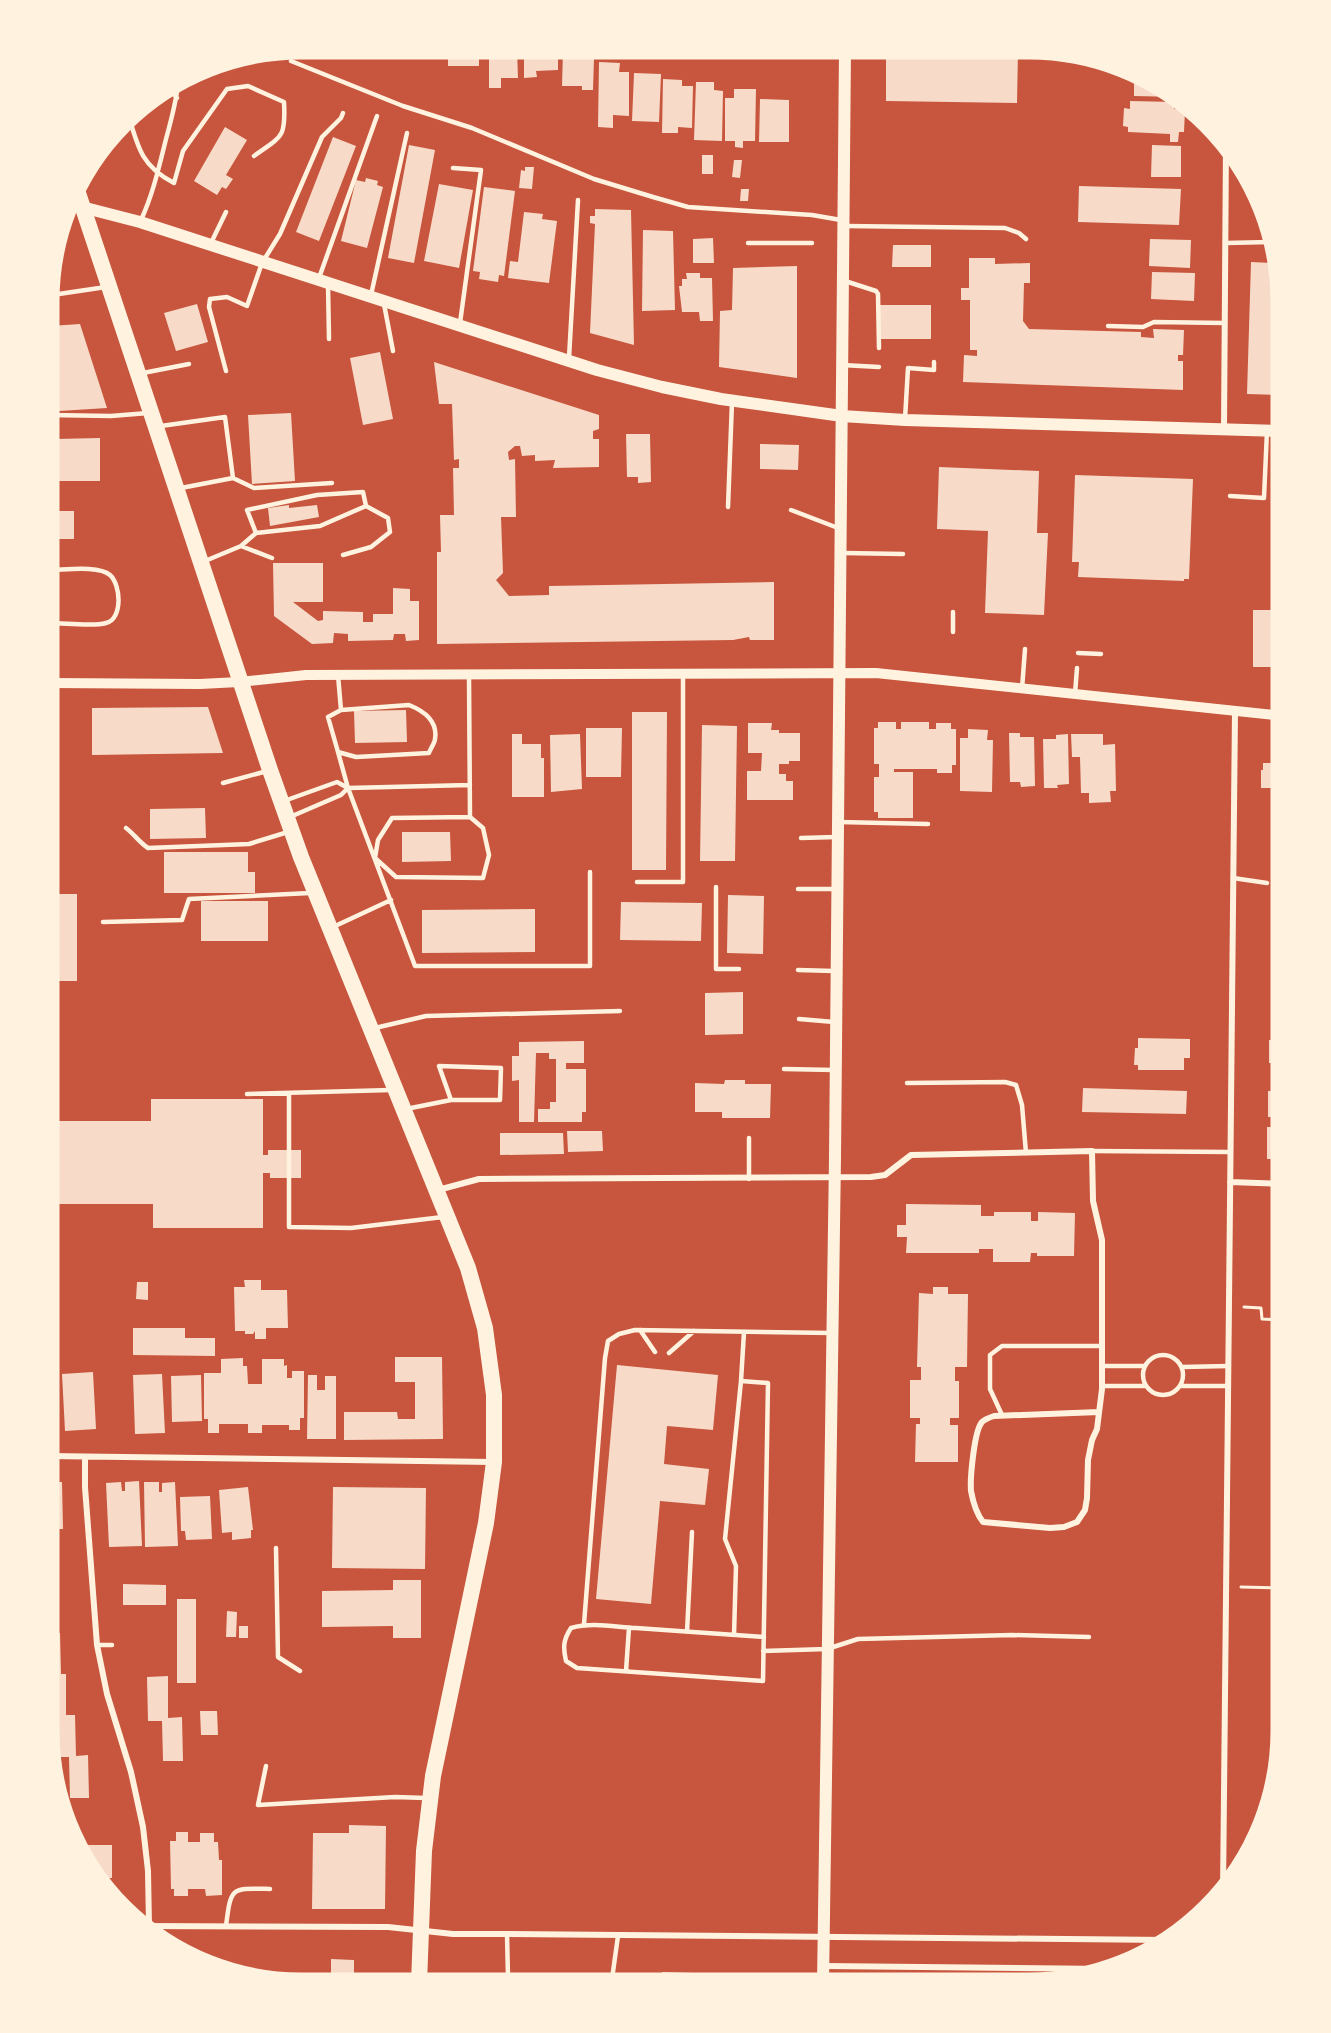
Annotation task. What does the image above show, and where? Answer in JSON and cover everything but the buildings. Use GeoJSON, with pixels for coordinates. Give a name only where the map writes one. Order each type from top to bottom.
{"type":"FeatureCollection","features":[{"type":"Feature","properties":{"kind":"highway"},"geometry":{"type":"LineString","coordinates":[[77,208],[108,286],[281,802],[438,1190],[468,1268],[485,1328],[494,1395],[494,1462],[486,1523],[433,1776],[424,1851],[419,1975]]}},
{"type":"Feature","properties":{"kind":"main road"},"geometry":{"type":"LineString","coordinates":[[824,1975],[837,1022],[845,58]]}},
{"type":"Feature","properties":{"kind":"main road"},"geometry":{"type":"LineString","coordinates":[[78,206],[140,222],[569,361],[662,387],[732,401],[842,416],[905,420],[1272,431]]}},
{"type":"Feature","properties":{"kind":"street"},"geometry":{"type":"LineString","coordinates":[[1224,430],[1226,158]]}},
{"type":"Feature","properties":{"kind":"street"},"geometry":{"type":"LineString","coordinates":[[58,682],[200,684],[306,675],[876,673],[1272,715]]}},
{"type":"Feature","properties":{"kind":"street"},"geometry":{"type":"LineString","coordinates":[[1223,1879],[1235,711]]}},
{"type":"Feature","properties":{"kind":"street"},"geometry":{"type":"LineString","coordinates":[[438,1190],[479,1179],[835,1178],[885,1175],[911,1155],[1092,1151],[1093,1201],[1102,1240],[1102,1386],[1099,1412],[1097,1429],[1088,1460],[1085,1510],[1077,1522],[1064,1527],[1050,1528],[983,1522],[977,1515],[971,1483],[978,1432],[982,1422],[1002,1415],[1099,1412]]}},
{"type":"Feature","properties":{"kind":"street"},"geometry":{"type":"LineString","coordinates":[[1230,1182],[1272,1184]]}},
{"type":"Feature","properties":{"kind":"street"},"geometry":{"type":"LineString","coordinates":[[58,1456],[494,1462]]}},
{"type":"Feature","properties":{"kind":"street"},"geometry":{"type":"LineString","coordinates":[[85,1456],[85,1487],[97,1645],[106,1694],[131,1772],[143,1827],[148,1871],[149,1921]]}},
{"type":"Feature","properties":{"kind":"street"},"geometry":{"type":"LineString","coordinates":[[156,1926],[388,1927],[453,1934],[1149,1943]]}},
{"type":"Feature","properties":{"kind":"street"},"geometry":{"type":"LineString","coordinates":[[824,1966],[1079,1970]]}},
{"type":"Feature","properties":{"kind":"lane"},"geometry":{"type":"LineString","coordinates":[[291,61],[403,106],[472,128],[594,179],[688,207],[812,215],[843,223],[1005,228],[1019,233],[1026,239]]}},
{"type":"Feature","properties":{"kind":"lane"},"geometry":{"type":"LineString","coordinates":[[132,128],[137,148],[158,174],[174,183],[183,151],[227,89],[248,86],[284,102],[285,126],[279,138],[254,156]]}},
{"type":"Feature","properties":{"kind":"lane"},"geometry":{"type":"LineString","coordinates":[[140,222],[158,174],[177,92]]}},
{"type":"Feature","properties":{"kind":"lane"},"geometry":{"type":"LineString","coordinates":[[174,94],[177,98]]}},
{"type":"Feature","properties":{"kind":"lane"},"geometry":{"type":"LineString","coordinates":[[226,371],[209,307],[210,300],[227,297],[247,306],[262,263],[280,234],[322,137],[343,113]]}},
{"type":"Feature","properties":{"kind":"lane"},"geometry":{"type":"LineString","coordinates":[[329,339],[323,282],[377,116]]}},
{"type":"Feature","properties":{"kind":"lane"},"geometry":{"type":"LineString","coordinates":[[370,297],[407,133]]}},
{"type":"Feature","properties":{"kind":"lane"},"geometry":{"type":"LineString","coordinates":[[453,168],[481,170],[459,326]]}},
{"type":"Feature","properties":{"kind":"lane"},"geometry":{"type":"LineString","coordinates":[[569,361],[578,200]]}},
{"type":"Feature","properties":{"kind":"lane"},"geometry":{"type":"LineString","coordinates":[[210,246],[226,212]]}},
{"type":"Feature","properties":{"kind":"lane"},"geometry":{"type":"LineString","coordinates":[[1225,243],[1265,242]]}},
{"type":"Feature","properties":{"kind":"lane"},"geometry":{"type":"LineString","coordinates":[[748,243],[812,243]]}},
{"type":"Feature","properties":{"kind":"lane"},"geometry":{"type":"LineString","coordinates":[[843,281],[876,291],[879,348]]}},
{"type":"Feature","properties":{"kind":"lane"},"geometry":{"type":"LineString","coordinates":[[59,292],[108,286]]}},
{"type":"Feature","properties":{"kind":"lane"},"geometry":{"type":"LineString","coordinates":[[383,301],[393,351]]}},
{"type":"Feature","properties":{"kind":"lane"},"geometry":{"type":"LineString","coordinates":[[1108,326],[1143,327],[1154,322],[1225,323]]}},
{"type":"Feature","properties":{"kind":"lane"},"geometry":{"type":"LineString","coordinates":[[905,420],[908,368],[934,370],[934,362]]}},
{"type":"Feature","properties":{"kind":"lane"},"geometry":{"type":"LineString","coordinates":[[137,374],[189,364]]}},
{"type":"Feature","properties":{"kind":"lane"},"geometry":{"type":"LineString","coordinates":[[842,365],[879,367]]}},
{"type":"Feature","properties":{"kind":"lane"},"geometry":{"type":"LineString","coordinates":[[728,507],[732,401]]}},
{"type":"Feature","properties":{"kind":"lane"},"geometry":{"type":"LineString","coordinates":[[58,415],[111,416],[152,420],[225,417],[233,478]]}},
{"type":"Feature","properties":{"kind":"lane"},"geometry":{"type":"LineString","coordinates":[[1230,496],[1264,498],[1267,431]]}},
{"type":"Feature","properties":{"kind":"lane"},"geometry":{"type":"LineString","coordinates":[[175,489],[233,478],[254,488],[332,483]]}},
{"type":"Feature","properties":{"kind":"lane"},"geometry":{"type":"LineString","coordinates":[[256,533],[247,510],[317,495],[363,492],[366,506],[388,518],[390,532],[370,547],[343,555]]}},
{"type":"Feature","properties":{"kind":"lane"},"geometry":{"type":"LineString","coordinates":[[200,563],[242,546],[256,533],[320,526],[366,506]]}},
{"type":"Feature","properties":{"kind":"lane"},"geometry":{"type":"LineString","coordinates":[[791,510],[841,529]]}},
{"type":"Feature","properties":{"kind":"lane"},"geometry":{"type":"LineString","coordinates":[[242,546],[272,558]]}},
{"type":"Feature","properties":{"kind":"lane"},"geometry":{"type":"LineString","coordinates":[[841,553],[903,554]]}},
{"type":"Feature","properties":{"kind":"lane"},"geometry":{"type":"LineString","coordinates":[[58,570],[95,569],[110,574],[116,585],[118,613],[114,620],[105,624],[58,623]]}},
{"type":"Feature","properties":{"kind":"lane"},"geometry":{"type":"LineString","coordinates":[[953,612],[953,632]]}},
{"type":"Feature","properties":{"kind":"lane"},"geometry":{"type":"LineString","coordinates":[[1022,689],[1025,649]]}},
{"type":"Feature","properties":{"kind":"lane"},"geometry":{"type":"LineString","coordinates":[[1078,653],[1101,654]]}},
{"type":"Feature","properties":{"kind":"lane"},"geometry":{"type":"LineString","coordinates":[[1075,694],[1077,668]]}},
{"type":"Feature","properties":{"kind":"lane"},"geometry":{"type":"LineString","coordinates":[[469,674],[470,818]]}},
{"type":"Feature","properties":{"kind":"lane"},"geometry":{"type":"LineString","coordinates":[[637,882],[683,882],[683,674]]}},
{"type":"Feature","properties":{"kind":"lane"},"geometry":{"type":"LineString","coordinates":[[338,675],[341,710]]}},
{"type":"Feature","properties":{"kind":"lane"},"geometry":{"type":"LineString","coordinates":[[338,752],[356,757],[429,753],[435,739],[432,720],[423,710],[409,705],[341,710],[328,717],[348,788],[415,966],[590,966],[590,872]]}},
{"type":"Feature","properties":{"kind":"lane"},"geometry":{"type":"LineString","coordinates":[[223,783],[270,770]]}},
{"type":"Feature","properties":{"kind":"lane"},"geometry":{"type":"LineString","coordinates":[[281,802],[337,783],[348,788],[470,785]]}},
{"type":"Feature","properties":{"kind":"lane"},"geometry":{"type":"LineString","coordinates":[[126,828],[148,848],[249,844],[290,825],[341,795],[348,788]]}},
{"type":"Feature","properties":{"kind":"lane"},"geometry":{"type":"LineString","coordinates":[[470,818],[483,828],[489,855],[483,878],[396,877],[375,858],[378,840],[392,819],[470,818]]}},
{"type":"Feature","properties":{"kind":"lane"},"geometry":{"type":"LineString","coordinates":[[839,822],[928,824]]}},
{"type":"Feature","properties":{"kind":"lane"},"geometry":{"type":"LineString","coordinates":[[801,838],[838,837]]}},
{"type":"Feature","properties":{"kind":"lane"},"geometry":{"type":"LineString","coordinates":[[1233,878],[1267,883]]}},
{"type":"Feature","properties":{"kind":"lane"},"geometry":{"type":"LineString","coordinates":[[716,887],[716,969],[739,969]]}},
{"type":"Feature","properties":{"kind":"lane"},"geometry":{"type":"LineString","coordinates":[[798,889],[838,890]]}},
{"type":"Feature","properties":{"kind":"lane"},"geometry":{"type":"LineString","coordinates":[[103,922],[182,920],[189,899],[316,892]]}},
{"type":"Feature","properties":{"kind":"lane"},"geometry":{"type":"LineString","coordinates":[[331,929],[391,900]]}},
{"type":"Feature","properties":{"kind":"lane"},"geometry":{"type":"LineString","coordinates":[[798,970],[837,972]]}},
{"type":"Feature","properties":{"kind":"lane"},"geometry":{"type":"LineString","coordinates":[[371,1029],[426,1016],[620,1011]]}},
{"type":"Feature","properties":{"kind":"lane"},"geometry":{"type":"LineString","coordinates":[[799,1019],[837,1022]]}},
{"type":"Feature","properties":{"kind":"lane"},"geometry":{"type":"LineString","coordinates":[[405,1110],[451,1100],[500,1100],[501,1068],[439,1066],[451,1100]]}},
{"type":"Feature","properties":{"kind":"lane"},"geometry":{"type":"LineString","coordinates":[[784,1069],[836,1070]]}},
{"type":"Feature","properties":{"kind":"lane"},"geometry":{"type":"LineString","coordinates":[[907,1083],[1005,1082],[1016,1085],[1022,1105],[1026,1153]]}},
{"type":"Feature","properties":{"kind":"lane"},"geometry":{"type":"LineString","coordinates":[[247,1094],[397,1090]]}},
{"type":"Feature","properties":{"kind":"lane"},"geometry":{"type":"LineString","coordinates":[[289,1093],[289,1227],[351,1228],[448,1216]]}},
{"type":"Feature","properties":{"kind":"lane"},"geometry":{"type":"LineString","coordinates":[[749,1138],[749,1179]]}},
{"type":"Feature","properties":{"kind":"lane"},"geometry":{"type":"LineString","coordinates":[[1092,1151],[1230,1152]]}},
{"type":"Feature","properties":{"kind":"lane"},"geometry":{"type":"LineString","coordinates":[[584,1624],[608,1341],[619,1334],[640,1330],[833,1333]]}},
{"type":"Feature","properties":{"kind":"lane"},"geometry":{"type":"LineString","coordinates":[[640,1330],[655,1352]]}},
{"type":"Feature","properties":{"kind":"lane"},"geometry":{"type":"LineString","coordinates":[[669,1353],[694,1331]]}},
{"type":"Feature","properties":{"kind":"lane"},"geometry":{"type":"LineString","coordinates":[[734,1635],[736,1566],[725,1539],[744,1332]]}},
{"type":"Feature","properties":{"kind":"lane"},"geometry":{"type":"LineString","coordinates":[[1002,1415],[990,1389],[990,1355],[1002,1346],[1102,1346]]}},
{"type":"Feature","properties":{"kind":"lane"},"geometry":{"type":"LineString","coordinates":[[1161,1354],[1174,1358],[1182,1367],[1184,1375],[1180,1386],[1174,1392],[1156,1394],[1146,1386],[1142,1373],[1149,1360],[1161,1354]]}},
{"type":"Feature","properties":{"kind":"lane"},"geometry":{"type":"LineString","coordinates":[[1102,1366],[1145,1366]]}},
{"type":"Feature","properties":{"kind":"lane"},"geometry":{"type":"LineString","coordinates":[[1182,1367],[1228,1366]]}},
{"type":"Feature","properties":{"kind":"lane"},"geometry":{"type":"LineString","coordinates":[[741,1382],[768,1383],[764,1637],[763,1651],[763,1681],[577,1668],[566,1661],[564,1649],[564,1638],[571,1628],[584,1624],[764,1637]]}},
{"type":"Feature","properties":{"kind":"lane"},"geometry":{"type":"LineString","coordinates":[[1102,1386],[1146,1386]]}},
{"type":"Feature","properties":{"kind":"lane"},"geometry":{"type":"LineString","coordinates":[[1180,1386],[1228,1386]]}},
{"type":"Feature","properties":{"kind":"lane"},"geometry":{"type":"LineString","coordinates":[[687,1632],[692,1532]]}},
{"type":"Feature","properties":{"kind":"lane"},"geometry":{"type":"LineString","coordinates":[[276,1548],[278,1657],[300,1671]]}},
{"type":"Feature","properties":{"kind":"lane"},"geometry":{"type":"LineString","coordinates":[[626,1671],[629,1628]]}},
{"type":"Feature","properties":{"kind":"lane"},"geometry":{"type":"LineString","coordinates":[[763,1651],[827,1649],[858,1639],[1012,1635],[1089,1637]]}},
{"type":"Feature","properties":{"kind":"lane"},"geometry":{"type":"LineString","coordinates":[[97,1645],[112,1645]]}},
{"type":"Feature","properties":{"kind":"lane"},"geometry":{"type":"LineString","coordinates":[[266,1766],[258,1805],[395,1797],[430,1798]]}},
{"type":"Feature","properties":{"kind":"lane"},"geometry":{"type":"LineString","coordinates":[[226,1926],[232,1893],[237,1890],[270,1890]]}},
{"type":"Feature","properties":{"kind":"lane"},"geometry":{"type":"LineString","coordinates":[[507,1934],[508,1975]]}},
{"type":"Feature","properties":{"kind":"lane"},"geometry":{"type":"LineString","coordinates":[[613,1975],[618,1936]]}},
{"type":"Feature","properties":{"kind":"path"},"geometry":{"type":"LineString","coordinates":[[1244,1307],[1261,1308],[1262,1319],[1272,1319]]}},
{"type":"Feature","properties":{"kind":"path"},"geometry":{"type":"LineString","coordinates":[[1241,1587],[1272,1588]]}}]}
